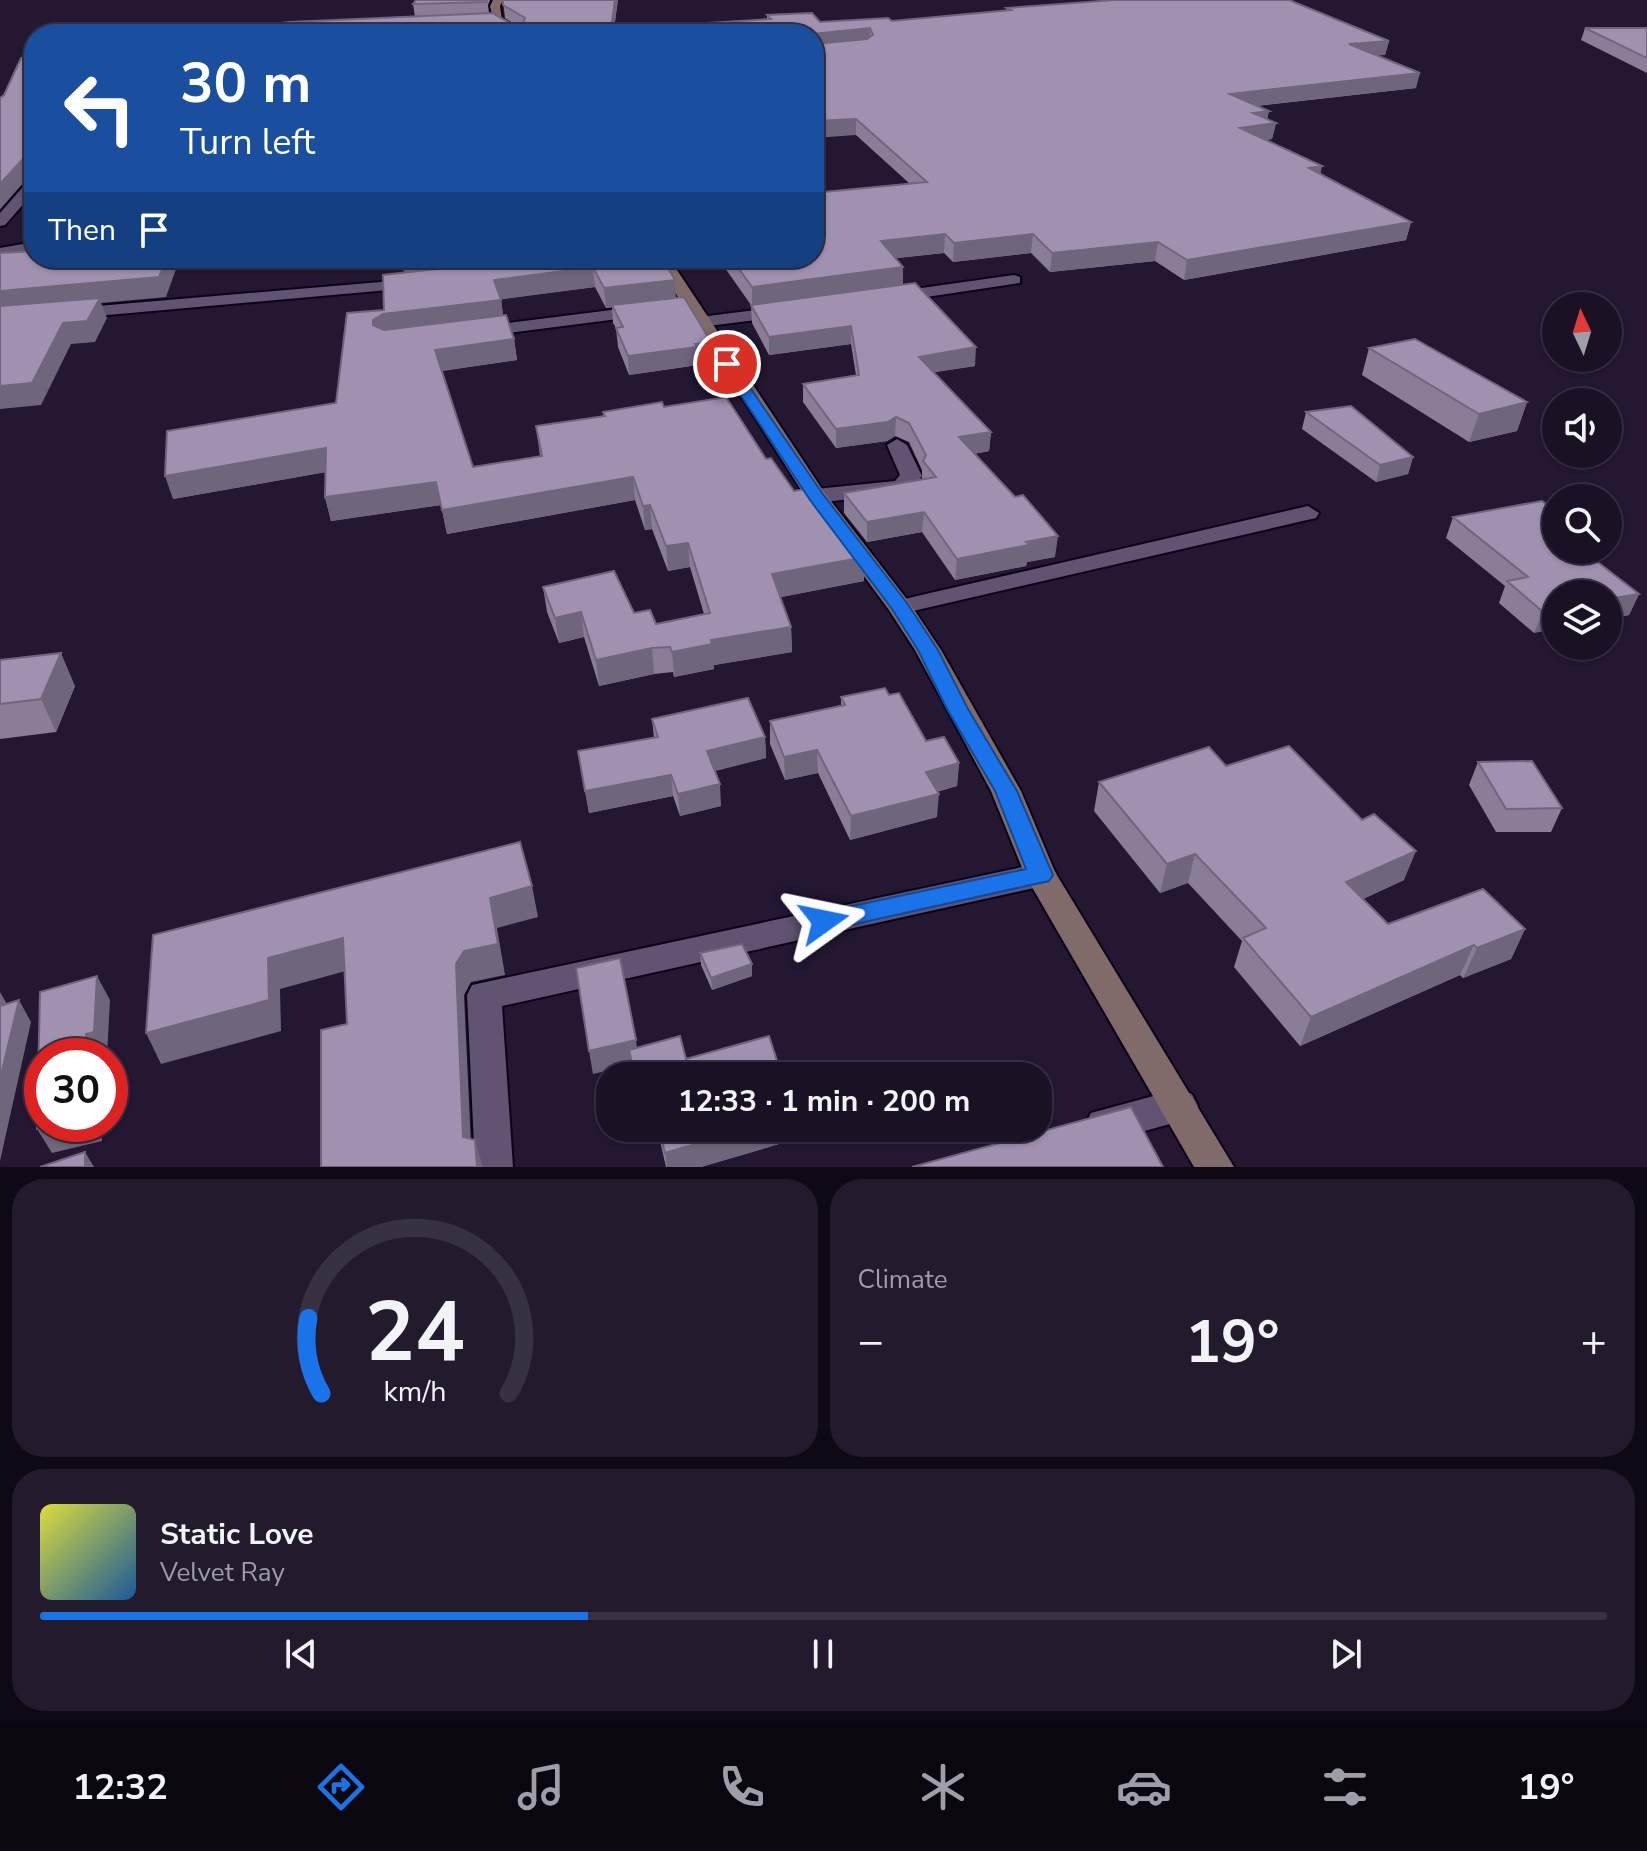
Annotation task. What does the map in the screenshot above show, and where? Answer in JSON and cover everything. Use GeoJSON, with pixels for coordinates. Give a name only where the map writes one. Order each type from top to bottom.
{"type":"FeatureCollection","features":[{"type":"Feature","properties":{"kind":"street"},"geometry":{"type":"LineString","coordinates":[[497,21],[495,6],[498,0]]}},
{"type":"Feature","properties":{"kind":"street"},"geometry":{"type":"LineString","coordinates":[[482,21],[502,24]]}},
{"type":"Feature","properties":{"kind":"street"},"geometry":{"type":"LineString","coordinates":[[1,220],[24,194]]}},
{"type":"Feature","properties":{"kind":"street"},"geometry":{"type":"LineString","coordinates":[[0,253],[24,249]]}},
{"type":"Feature","properties":{"kind":"street"},"geometry":{"type":"LineString","coordinates":[[665,268],[680,311],[900,607],[928,650],[1006,791],[1041,875],[1215,1167]]}},
{"type":"Feature","properties":{"kind":"street"},"geometry":{"type":"LineString","coordinates":[[873,299],[1014,280]]}},
{"type":"Feature","properties":{"kind":"street"},"geometry":{"type":"LineString","coordinates":[[60,314],[437,281]]}},
{"type":"Feature","properties":{"kind":"street"},"geometry":{"type":"LineString","coordinates":[[452,335],[680,311],[794,310]]}},
{"type":"Feature","properties":{"kind":"street"},"geometry":{"type":"LineString","coordinates":[[816,496],[902,487],[911,476],[897,445]]}},
{"type":"Feature","properties":{"kind":"street"},"geometry":{"type":"LineString","coordinates":[[900,607],[1308,513]]}},
{"type":"Feature","properties":{"kind":"street"},"geometry":{"type":"LineString","coordinates":[[494,1167],[484,995],[1041,875]]}},
{"type":"Feature","properties":{"kind":"street"},"geometry":{"type":"LineString","coordinates":[[1063,1136],[1179,1106]]}},
{"type":"Feature","properties":{"kind":"building"},"geometry":{"type":"Polygon","coordinates":[[[416,0],[487,0],[487,2],[413,4],[416,0]]]}},
{"type":"Feature","properties":{"kind":"building"},"geometry":{"type":"Polygon","coordinates":[[[503,0],[615,0],[612,24],[523,24],[525,18],[503,5],[503,0]]]}},
{"type":"Feature","properties":{"kind":"building"},"geometry":{"type":"Polygon","coordinates":[[[1115,0],[1289,0],[1389,41],[1349,44],[1420,73],[1230,94],[1269,111],[1253,113],[1276,123],[1240,128],[1322,166],[1309,168],[1411,222],[1187,260],[1158,242],[1052,253],[1033,234],[954,243],[945,234],[881,241],[903,267],[752,287],[738,268],[824,268],[824,192],[927,182],[856,119],[824,121],[824,43],[867,39],[873,35],[870,28],[824,33],[824,24],[691,24],[812,13],[820,22],[888,18],[892,21],[1115,0]]]}},
{"type":"Feature","properties":{"kind":"building"},"geometry":{"type":"Polygon","coordinates":[[[492,13],[510,23],[523,24],[273,24],[492,13]]]}},
{"type":"Feature","properties":{"kind":"building"},"geometry":{"type":"Polygon","coordinates":[[[1585,28],[1647,28],[1647,58],[1585,28]]]}},
{"type":"Feature","properties":{"kind":"building"},"geometry":{"type":"Polygon","coordinates":[[[21,58],[24,58],[24,160],[0,184],[0,98],[21,58]]]}},
{"type":"Feature","properties":{"kind":"building"},"geometry":{"type":"Polygon","coordinates":[[[24,252],[24,268],[163,268],[159,277],[0,291],[0,253],[24,252]]]}},
{"type":"Feature","properties":{"kind":"building"},"geometry":{"type":"Polygon","coordinates":[[[445,268],[585,268],[494,280],[501,300],[383,314],[373,320],[373,325],[384,330],[506,315],[514,339],[435,350],[473,467],[542,456],[536,426],[605,416],[603,412],[662,402],[664,407],[726,397],[766,459],[771,458],[794,491],[805,489],[808,495],[817,494],[865,557],[772,574],[791,627],[711,640],[712,644],[672,652],[670,647],[652,648],[596,660],[581,612],[555,618],[543,587],[614,571],[634,613],[650,610],[656,624],[710,613],[688,543],[666,546],[650,505],[643,506],[633,477],[442,510],[436,482],[325,497],[326,448],[165,476],[167,431],[336,403],[347,313],[384,310],[383,275],[445,268]]]}},
{"type":"Feature","properties":{"kind":"building"},"geometry":{"type":"Polygon","coordinates":[[[594,268],[668,268],[675,280],[604,288],[594,268]]]}},
{"type":"Feature","properties":{"kind":"building"},"geometry":{"type":"Polygon","coordinates":[[[915,283],[976,347],[919,357],[991,432],[959,437],[1015,497],[1023,495],[1058,536],[957,559],[924,512],[867,522],[844,493],[936,477],[923,461],[926,455],[909,423],[896,417],[888,422],[836,429],[803,384],[859,375],[851,326],[769,337],[751,305],[915,283]]]}},
{"type":"Feature","properties":{"kind":"building"},"geometry":{"type":"Polygon","coordinates":[[[684,297],[711,342],[695,344],[697,347],[628,356],[616,328],[623,327],[612,305],[684,297]]]}},
{"type":"Feature","properties":{"kind":"building"},"geometry":{"type":"Polygon","coordinates":[[[100,298],[87,321],[63,323],[32,383],[0,386],[0,306],[100,298]]]}},
{"type":"Feature","properties":{"kind":"building"},"geometry":{"type":"Polygon","coordinates":[[[1415,339],[1527,402],[1479,414],[1369,348],[1415,339]]]}},
{"type":"Feature","properties":{"kind":"building"},"geometry":{"type":"Polygon","coordinates":[[[1351,406],[1413,457],[1380,465],[1306,412],[1351,406]]]}},
{"type":"Feature","properties":{"kind":"building"},"geometry":{"type":"Polygon","coordinates":[[[1542,501],[1542,564],[1600,564],[1621,580],[1542,580],[1542,611],[1507,581],[1528,577],[1453,517],[1542,501]]]}},
{"type":"Feature","properties":{"kind":"building"},"geometry":{"type":"Polygon","coordinates":[[[1622,581],[1639,594],[1622,597],[1622,581]]]}},
{"type":"Feature","properties":{"kind":"building"},"geometry":{"type":"Polygon","coordinates":[[[61,653],[41,699],[0,704],[0,660],[61,653]]]}},
{"type":"Feature","properties":{"kind":"building"},"geometry":{"type":"Polygon","coordinates":[[[885,688],[889,695],[899,693],[926,741],[944,737],[959,763],[926,772],[939,794],[851,816],[817,750],[784,757],[770,721],[845,705],[841,697],[885,688]]]}},
{"type":"Feature","properties":{"kind":"building"},"geometry":{"type":"Polygon","coordinates":[[[748,698],[765,737],[707,751],[720,784],[678,794],[671,775],[585,791],[578,751],[658,737],[652,719],[748,698]]]}},
{"type":"Feature","properties":{"kind":"building"},"geometry":{"type":"Polygon","coordinates":[[[1289,746],[1362,820],[1374,814],[1416,851],[1346,882],[1388,924],[1483,889],[1525,929],[1477,948],[1474,945],[1311,1017],[1243,938],[1266,928],[1195,854],[1167,864],[1099,782],[1209,747],[1226,766],[1289,746]]]}},
{"type":"Feature","properties":{"kind":"building"},"geometry":{"type":"Polygon","coordinates":[[[1532,761],[1562,808],[1506,809],[1478,762],[1532,761]]]}},
{"type":"Feature","properties":{"kind":"building"},"geometry":{"type":"Polygon","coordinates":[[[520,842],[532,886],[490,898],[498,944],[464,951],[456,964],[463,1137],[475,1140],[477,1167],[321,1167],[321,1030],[347,1024],[343,938],[268,958],[269,1000],[146,1033],[153,935],[520,842]]]}},
{"type":"Feature","properties":{"kind":"building"},"geometry":{"type":"Polygon","coordinates":[[[742,944],[752,964],[711,978],[700,953],[742,944]]]}},
{"type":"Feature","properties":{"kind":"building"},"geometry":{"type":"Polygon","coordinates":[[[620,958],[636,1040],[589,1051],[576,968],[620,958]]]}},
{"type":"Feature","properties":{"kind":"building"},"geometry":{"type":"Polygon","coordinates":[[[97,976],[94,1032],[86,1034],[86,1038],[39,1038],[40,992],[97,976]]]}},
{"type":"Feature","properties":{"kind":"building"},"geometry":{"type":"Polygon","coordinates":[[[19,1000],[0,1079],[0,1006],[19,1000]]]}},
{"type":"Feature","properties":{"kind":"building"},"geometry":{"type":"Polygon","coordinates":[[[680,1036],[686,1059],[769,1036],[777,1062],[632,1062],[629,1050],[680,1036]]]}},
{"type":"Feature","properties":{"kind":"building"},"geometry":{"type":"Polygon","coordinates":[[[1131,1107],[1163,1167],[912,1167],[1003,1142],[1052,1142],[1052,1129],[1131,1107]]]}},
{"type":"Feature","properties":{"kind":"building"},"geometry":{"type":"Polygon","coordinates":[[[662,1142],[703,1142],[665,1153],[662,1142]]]}},
{"type":"Feature","properties":{"kind":"building"},"geometry":{"type":"Polygon","coordinates":[[[85,1152],[85,1167],[40,1167],[85,1152]]]}},
{"type":"Feature","properties":{"kind":"route"},"geometry":{"type":"LineString","coordinates":[[727,364],[816,496],[900,607],[928,650],[1006,791],[1041,875],[824,921]]}}]}
